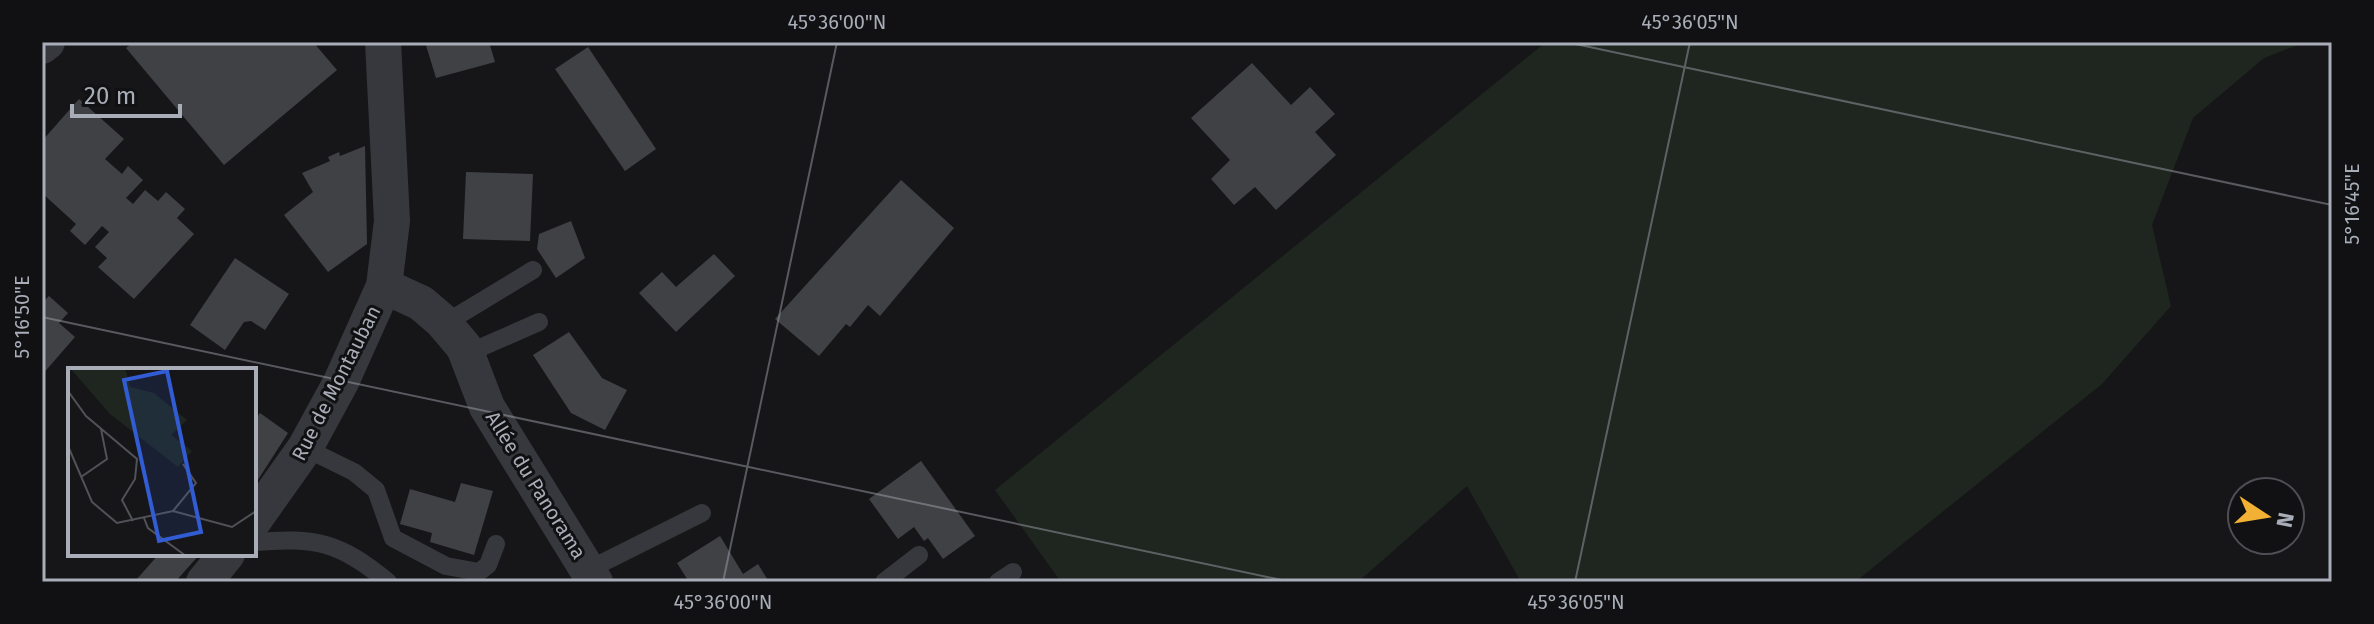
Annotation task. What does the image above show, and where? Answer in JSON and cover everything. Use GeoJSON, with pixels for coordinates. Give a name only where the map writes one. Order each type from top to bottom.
{"type":"FeatureCollection","features":[{"type":"Feature","properties":{"kind":"street"},"geometry":{"type":"LineString","coordinates":[[42,46],[47,42]]}},
{"type":"Feature","properties":{"kind":"street","name":"Rue de Montauban"},"geometry":{"type":"LineString","coordinates":[[256,517],[305,448],[341,382],[384,286],[392,221],[383,42]]}},
{"type":"Feature","properties":{"kind":"street","name":"Allée du Panorama"},"geometry":{"type":"LineString","coordinates":[[384,286],[421,303],[444,324],[466,354],[487,407],[592,576]]}},
{"type":"Feature","properties":{"kind":"street"},"geometry":{"type":"LineString","coordinates":[[204,582],[225,556]]}},
{"type":"Feature","properties":{"kind":"lane"},"geometry":{"type":"LineString","coordinates":[[444,324],[533,270]]}},
{"type":"Feature","properties":{"kind":"lane"},"geometry":{"type":"LineString","coordinates":[[466,354],[539,322]]}},
{"type":"Feature","properties":{"kind":"lane"},"geometry":{"type":"LineString","coordinates":[[305,448],[367,481],[382,501],[393,538],[446,566],[479,572],[488,565],[496,544]]}},
{"type":"Feature","properties":{"kind":"lane"},"geometry":{"type":"LineString","coordinates":[[592,576],[702,513]]}},
{"type":"Feature","properties":{"kind":"lane"},"geometry":{"type":"LineString","coordinates":[[256,542],[303,539],[327,542],[359,558],[383,579]]}},
{"type":"Feature","properties":{"kind":"lane"},"geometry":{"type":"LineString","coordinates":[[884,582],[919,555]]}},
{"type":"Feature","properties":{"kind":"shaded area"},"geometry":{"type":"Polygon","coordinates":[[[1546,42],[2306,42],[2264,58],[2193,118],[2152,225],[2171,306],[2102,384],[1855,582],[1521,582],[1467,486],[1358,582],[1061,582],[995,490],[1546,42]]]}},
{"type":"Feature","properties":{"kind":"building"},"geometry":{"type":"Polygon","coordinates":[[[133,42],[313,42],[337,70],[224,165],[126,48],[133,42]]]}},
{"type":"Feature","properties":{"kind":"building"},"geometry":{"type":"Polygon","coordinates":[[[425,42],[489,42],[495,62],[436,78],[425,42]]]}},
{"type":"Feature","properties":{"kind":"building"},"geometry":{"type":"Polygon","coordinates":[[[588,47],[656,149],[625,171],[555,69],[588,47]]]}},
{"type":"Feature","properties":{"kind":"building"},"geometry":{"type":"Polygon","coordinates":[[[1252,63],[1291,105],[1310,87],[1335,114],[1315,132],[1336,155],[1276,210],[1255,187],[1234,205],[1211,179],[1230,160],[1191,118],[1252,63]]]}},
{"type":"Feature","properties":{"kind":"building"},"geometry":{"type":"Polygon","coordinates":[[[79,99],[124,139],[105,159],[122,174],[128,166],[143,180],[126,198],[133,204],[145,190],[158,201],[166,192],[185,209],[177,218],[194,234],[134,299],[98,267],[107,258],[95,247],[109,232],[102,226],[85,245],[70,231],[76,224],[42,193],[42,141],[79,99]]]}},
{"type":"Feature","properties":{"kind":"building"},"geometry":{"type":"Polygon","coordinates":[[[365,146],[367,244],[328,272],[284,215],[313,192],[302,173],[330,161],[328,157],[339,152],[340,156],[365,146]]]}},
{"type":"Feature","properties":{"kind":"building"},"geometry":{"type":"Polygon","coordinates":[[[466,172],[533,174],[530,241],[463,239],[466,172]]]}},
{"type":"Feature","properties":{"kind":"building"},"geometry":{"type":"Polygon","coordinates":[[[901,180],[954,228],[880,316],[868,305],[850,327],[846,324],[819,356],[775,319],[901,180]]]}},
{"type":"Feature","properties":{"kind":"building"},"geometry":{"type":"Polygon","coordinates":[[[571,221],[585,258],[556,278],[537,249],[539,234],[571,221]]]}},
{"type":"Feature","properties":{"kind":"building"},"geometry":{"type":"Polygon","coordinates":[[[714,254],[735,276],[676,332],[639,293],[662,272],[676,287],[714,254]]]}},
{"type":"Feature","properties":{"kind":"building"},"geometry":{"type":"Polygon","coordinates":[[[235,258],[289,294],[265,330],[251,321],[244,322],[225,350],[190,325],[235,258]]]}},
{"type":"Feature","properties":{"kind":"building"},"geometry":{"type":"Polygon","coordinates":[[[49,296],[68,313],[59,323],[75,337],[42,375],[42,303],[49,296]]]}},
{"type":"Feature","properties":{"kind":"building"},"geometry":{"type":"Polygon","coordinates":[[[569,332],[602,378],[627,390],[605,430],[571,413],[533,355],[569,332]]]}},
{"type":"Feature","properties":{"kind":"building"},"geometry":{"type":"Polygon","coordinates":[[[260,413],[288,433],[256,483],[256,418],[260,413]]]}},
{"type":"Feature","properties":{"kind":"building"},"geometry":{"type":"Polygon","coordinates":[[[921,461],[975,536],[943,559],[928,538],[924,541],[914,527],[898,539],[869,499],[921,461]]]}},
{"type":"Feature","properties":{"kind":"building"},"geometry":{"type":"Polygon","coordinates":[[[461,483],[493,491],[474,555],[430,542],[432,533],[400,524],[410,489],[455,502],[461,483]]]}},
{"type":"Feature","properties":{"kind":"building"},"geometry":{"type":"Polygon","coordinates":[[[720,536],[743,574],[758,564],[769,582],[689,582],[677,563],[720,536]]]}},
{"type":"Feature","properties":{"kind":"building"},"geometry":{"type":"Polygon","coordinates":[[[157,556],[198,556],[175,582],[136,580],[157,556]]]}}]}
